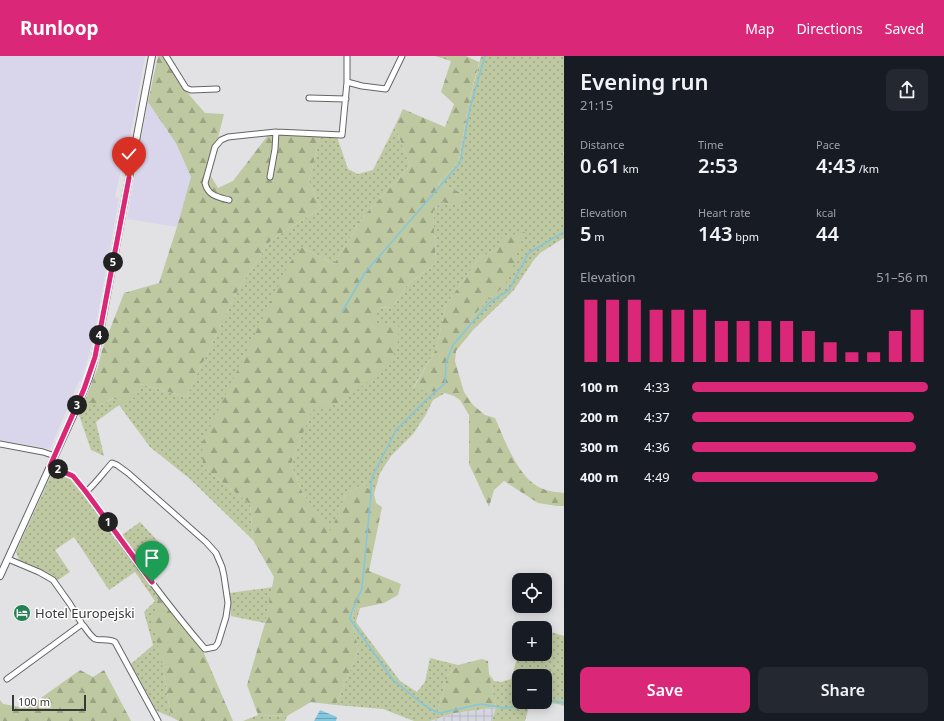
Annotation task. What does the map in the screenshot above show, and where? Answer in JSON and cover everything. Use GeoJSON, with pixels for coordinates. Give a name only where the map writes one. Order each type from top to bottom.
{"type":"FeatureCollection","features":[{"type":"Feature","properties":{"kind":"main road"},"geometry":{"type":"LineString","coordinates":[[0,576],[55,456],[84,389],[95,357],[152,56]]}},
{"type":"Feature","properties":{"kind":"street"},"geometry":{"type":"LineString","coordinates":[[166,56],[186,88],[191,90],[217,89]]}},
{"type":"Feature","properties":{"kind":"street"},"geometry":{"type":"LineString","coordinates":[[229,200],[211,194],[206,189],[205,183],[215,147],[221,140],[228,137],[276,132],[342,135],[346,98],[347,56]]}},
{"type":"Feature","properties":{"kind":"street"},"geometry":{"type":"LineString","coordinates":[[347,82],[362,86],[386,89],[402,56]]}},
{"type":"Feature","properties":{"kind":"street"},"geometry":{"type":"LineString","coordinates":[[309,98],[346,98]]}},
{"type":"Feature","properties":{"kind":"street"},"geometry":{"type":"LineString","coordinates":[[270,177],[275,149],[276,132]]}},
{"type":"Feature","properties":{"kind":"street"},"geometry":{"type":"LineString","coordinates":[[0,444],[43,452],[55,456]]}},
{"type":"Feature","properties":{"kind":"street"},"geometry":{"type":"LineString","coordinates":[[50,466],[73,476],[189,631],[205,649],[215,647],[218,643],[226,617],[228,603],[222,567],[216,553],[206,542],[128,473],[112,463],[99,476],[95,484],[86,492]]}},
{"type":"Feature","properties":{"kind":"street"},"geometry":{"type":"LineString","coordinates":[[8,558],[53,580],[91,636],[114,642],[158,721]]}},
{"type":"Feature","properties":{"kind":"street"},"geometry":{"type":"LineString","coordinates":[[8,679],[82,624]]}},
{"type":"Feature","properties":{"kind":"shaded area"},"geometry":{"type":"Polygon","coordinates":[[[0,56],[145,56],[127,154],[123,160],[115,197],[119,198],[93,341],[81,381],[79,381],[50,449],[0,440],[0,56]]]}},
{"type":"Feature","properties":{"kind":"shaded area"},"geometry":{"type":"Polygon","coordinates":[[[148,102],[176,143],[191,177],[177,227],[127,219],[148,102]]]}},
{"type":"Feature","properties":{"kind":"shaded area"},"geometry":{"type":"Polygon","coordinates":[[[496,707],[492,721],[430,721],[455,713],[496,707]]]}},
{"type":"Feature","properties":{"kind":"green space"},"geometry":{"type":"Polygon","coordinates":[[[158,56],[163,56],[185,90],[205,113],[224,114],[209,173],[218,188],[233,181],[269,134],[320,136],[309,181],[321,208],[271,240],[239,288],[186,397],[141,384],[136,398],[129,397],[123,403],[113,398],[100,405],[92,403],[87,395],[98,367],[102,350],[124,293],[159,283],[191,177],[176,143],[148,102],[158,56]]]}},
{"type":"Feature","properties":{"kind":"green space"},"geometry":{"type":"Polygon","coordinates":[[[435,56],[466,56],[479,62],[468,107],[459,161],[438,184],[465,194],[464,205],[450,205],[441,201],[433,211],[436,263],[406,286],[393,307],[378,308],[375,323],[398,323],[399,345],[388,364],[342,403],[312,410],[291,464],[303,494],[331,531],[346,494],[364,484],[374,494],[376,503],[382,507],[369,571],[401,584],[398,595],[384,603],[354,610],[352,615],[355,622],[353,631],[359,648],[336,705],[311,702],[287,716],[258,715],[247,685],[265,623],[274,577],[253,540],[250,504],[203,467],[202,443],[289,264],[302,247],[334,264],[362,218],[410,166],[395,126],[403,109],[445,127],[454,104],[441,92],[451,61],[435,56]]]}},
{"type":"Feature","properties":{"kind":"green space"},"geometry":{"type":"Polygon","coordinates":[[[481,56],[564,56],[564,238],[540,253],[514,290],[473,330],[470,320],[486,301],[505,286],[498,249],[479,258],[446,305],[436,349],[413,388],[445,393],[433,400],[425,416],[413,434],[391,456],[380,473],[374,494],[364,484],[346,494],[331,532],[303,494],[291,464],[312,409],[342,403],[374,323],[378,308],[393,307],[406,286],[436,263],[433,211],[441,201],[450,205],[465,194],[438,184],[459,161],[468,107],[481,56]]]}},
{"type":"Feature","properties":{"kind":"green space"},"geometry":{"type":"Polygon","coordinates":[[[395,126],[410,166],[362,218],[334,264],[302,247],[203,467],[250,504],[253,540],[189,478],[150,447],[119,405],[96,422],[104,456],[91,450],[79,415],[87,395],[93,403],[100,405],[141,384],[186,397],[239,288],[271,240],[321,208],[309,181],[320,136],[337,137],[348,169],[358,174],[373,170],[395,126]]]}},
{"type":"Feature","properties":{"kind":"green space"},"geometry":{"type":"Polygon","coordinates":[[[525,232],[505,286],[486,301],[470,320],[473,330],[456,351],[455,361],[464,392],[473,405],[485,415],[495,418],[517,465],[523,474],[540,488],[564,493],[564,506],[538,503],[504,481],[494,490],[489,507],[469,464],[469,415],[460,400],[445,393],[413,389],[436,349],[446,305],[479,258],[498,249],[502,237],[525,232]]]}},
{"type":"Feature","properties":{"kind":"green space"},"geometry":{"type":"Polygon","coordinates":[[[53,471],[62,473],[71,478],[101,518],[115,540],[140,522],[167,551],[148,582],[159,596],[164,674],[171,717],[157,711],[131,664],[153,645],[144,612],[155,601],[135,572],[109,590],[74,537],[55,550],[70,572],[58,580],[38,568],[19,560],[16,552],[53,471]]]}},
{"type":"Feature","properties":{"kind":"green space"},"geometry":{"type":"Polygon","coordinates":[[[273,587],[265,623],[231,616],[230,593],[273,587]]]}},
{"type":"Feature","properties":{"kind":"green space"},"geometry":{"type":"Polygon","coordinates":[[[159,596],[203,651],[233,721],[179,721],[171,717],[164,674],[152,621],[159,596]]]}},
{"type":"Feature","properties":{"kind":"green space"},"geometry":{"type":"Polygon","coordinates":[[[360,608],[356,622],[400,681],[417,692],[425,682],[430,658],[458,665],[448,675],[438,710],[445,716],[430,721],[414,721],[383,709],[336,705],[359,648],[353,631],[355,622],[352,615],[354,610],[360,608]]]}},
{"type":"Feature","properties":{"kind":"green space"},"geometry":{"type":"Polygon","coordinates":[[[552,632],[564,636],[564,706],[552,703],[552,669],[514,669],[516,661],[552,661],[552,632]]]}},
{"type":"Feature","properties":{"kind":"green space"},"geometry":{"type":"Polygon","coordinates":[[[482,659],[488,661],[489,674],[496,707],[455,713],[445,716],[438,710],[448,675],[458,665],[482,659]]]}},
{"type":"Feature","properties":{"kind":"green space"},"geometry":{"type":"Polygon","coordinates":[[[80,670],[93,677],[104,670],[131,721],[0,721],[0,700],[3,704],[27,708],[80,670]]]}},
{"type":"Feature","properties":{"kind":"green space"},"geometry":{"type":"Polygon","coordinates":[[[489,674],[494,681],[501,682],[511,679],[512,676],[512,709],[528,709],[525,721],[492,721],[496,707],[489,674]]]}},
{"type":"Feature","properties":{"kind":"green space"},"geometry":{"type":"Polygon","coordinates":[[[258,715],[287,716],[285,721],[243,721],[258,715]]]}},
{"type":"Feature","properties":{"kind":"water"},"geometry":{"type":"Polygon","coordinates":[[[320,710],[337,717],[336,721],[314,721],[320,710]]]}},
{"type":"Feature","properties":{"kind":"waterway"},"geometry":{"type":"LineString","coordinates":[[342,312],[364,274],[460,163],[470,108],[485,56]]}},
{"type":"Feature","properties":{"kind":"waterway"},"geometry":{"type":"LineString","coordinates":[[512,707],[504,708],[481,704],[440,713],[432,710],[393,680],[350,619],[362,588],[371,483],[373,475],[396,430],[445,383],[446,363],[453,345],[489,303],[509,290],[528,254],[564,232]]}},
{"type":"Feature","properties":{"kind":"waterway"},"geometry":{"type":"LineString","coordinates":[[552,701],[564,703]]}},
{"type":"Feature","properties":{"kind":"place","name":"Hotel Europejski"},"geometry":{"type":"Point","coordinates":[22,613]}},
{"type":"Feature","properties":{"kind":"route"},"geometry":{"type":"LineString","coordinates":[[129,178],[95,357],[89,378],[50,466],[73,476],[152,582]]}}]}
